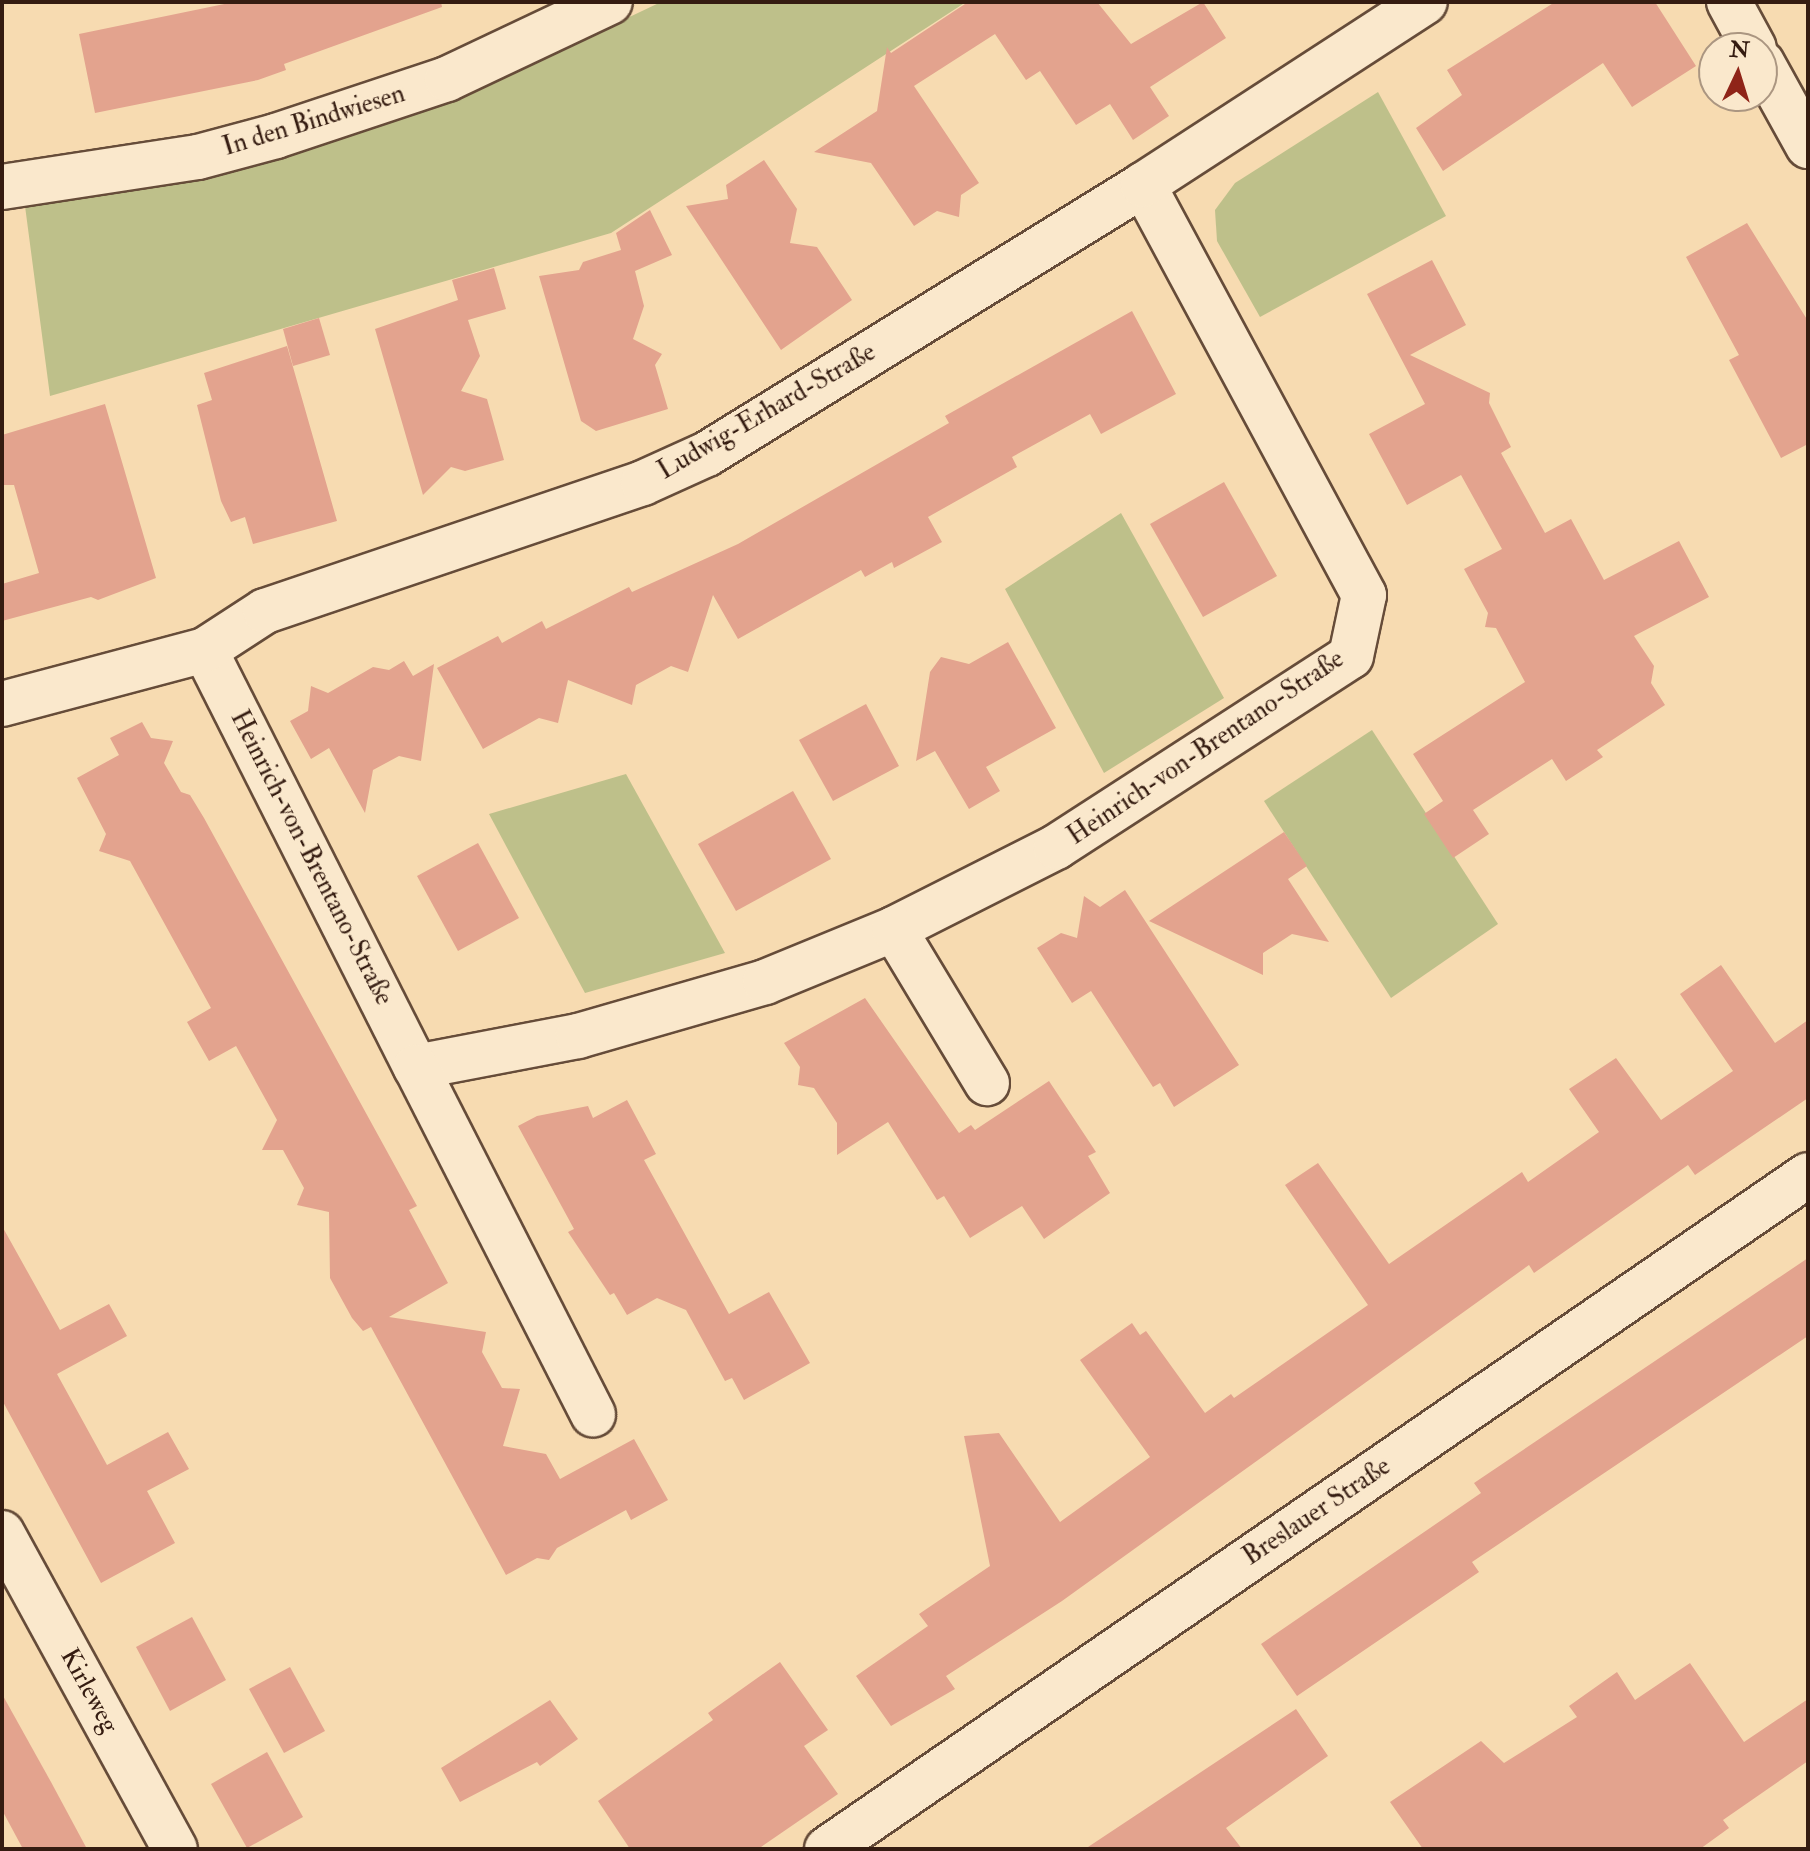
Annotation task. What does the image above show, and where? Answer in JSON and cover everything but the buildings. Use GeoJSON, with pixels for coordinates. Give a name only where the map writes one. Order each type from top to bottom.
{"type":"FeatureCollection","features":[{"type":"Feature","properties":{"kind":"street","name":"In den Bindwiesen"},"geometry":{"type":"LineString","coordinates":[[2,187],[198,157],[276,136],[447,79],[610,2]]}},
{"type":"Feature","properties":{"kind":"street","name":"Ludwig-Erhard-Straße"},"geometry":{"type":"LineString","coordinates":[[2,704],[205,650],[265,611],[643,483],[707,454],[1143,185],[1425,2]]}},
{"type":"Feature","properties":{"kind":"street"},"geometry":{"type":"LineString","coordinates":[[1729,2],[1745,32]]}},
{"type":"Feature","properties":{"kind":"street"},"geometry":{"type":"LineString","coordinates":[[1778,92],[1808,146]]}},
{"type":"Feature","properties":{"kind":"street","name":"Heinrich-von-Brentano-Straße"},"geometry":{"type":"LineString","coordinates":[[416,1067],[592,1032],[765,982],[894,929],[1056,847],[1351,656],[1364,595],[1143,185]]}},
{"type":"Feature","properties":{"kind":"street","name":"Heinrich-von-Brentano-Straße"},"geometry":{"type":"LineString","coordinates":[[205,650],[593,1415]]}},
{"type":"Feature","properties":{"kind":"street"},"geometry":{"type":"LineString","coordinates":[[894,929],[987,1083]]}},
{"type":"Feature","properties":{"kind":"street","name":"Breslauer Straße"},"geometry":{"type":"LineString","coordinates":[[827,1849],[1808,1175]]}},
{"type":"Feature","properties":{"kind":"street","name":"Kirleweg"},"geometry":{"type":"LineString","coordinates":[[2,1533],[175,1849]]}},
{"type":"Feature","properties":{"kind":"green space"},"geometry":{"type":"Polygon","coordinates":[[[661,2],[966,2],[611,233],[50,396],[25,206],[273,159],[461,97],[661,2]]]}},
{"type":"Feature","properties":{"kind":"green space"},"geometry":{"type":"Polygon","coordinates":[[[1378,92],[1446,216],[1260,317],[1217,241],[1215,210],[1235,183],[1378,92]]]}},
{"type":"Feature","properties":{"kind":"green space"},"geometry":{"type":"Polygon","coordinates":[[[1121,513],[1224,698],[1104,773],[1005,589],[1121,513]]]}},
{"type":"Feature","properties":{"kind":"green space"},"geometry":{"type":"Polygon","coordinates":[[[1372,730],[1498,924],[1391,998],[1264,801],[1372,730]]]}},
{"type":"Feature","properties":{"kind":"green space"},"geometry":{"type":"Polygon","coordinates":[[[626,774],[725,953],[585,993],[489,814],[626,774]]]}}]}
